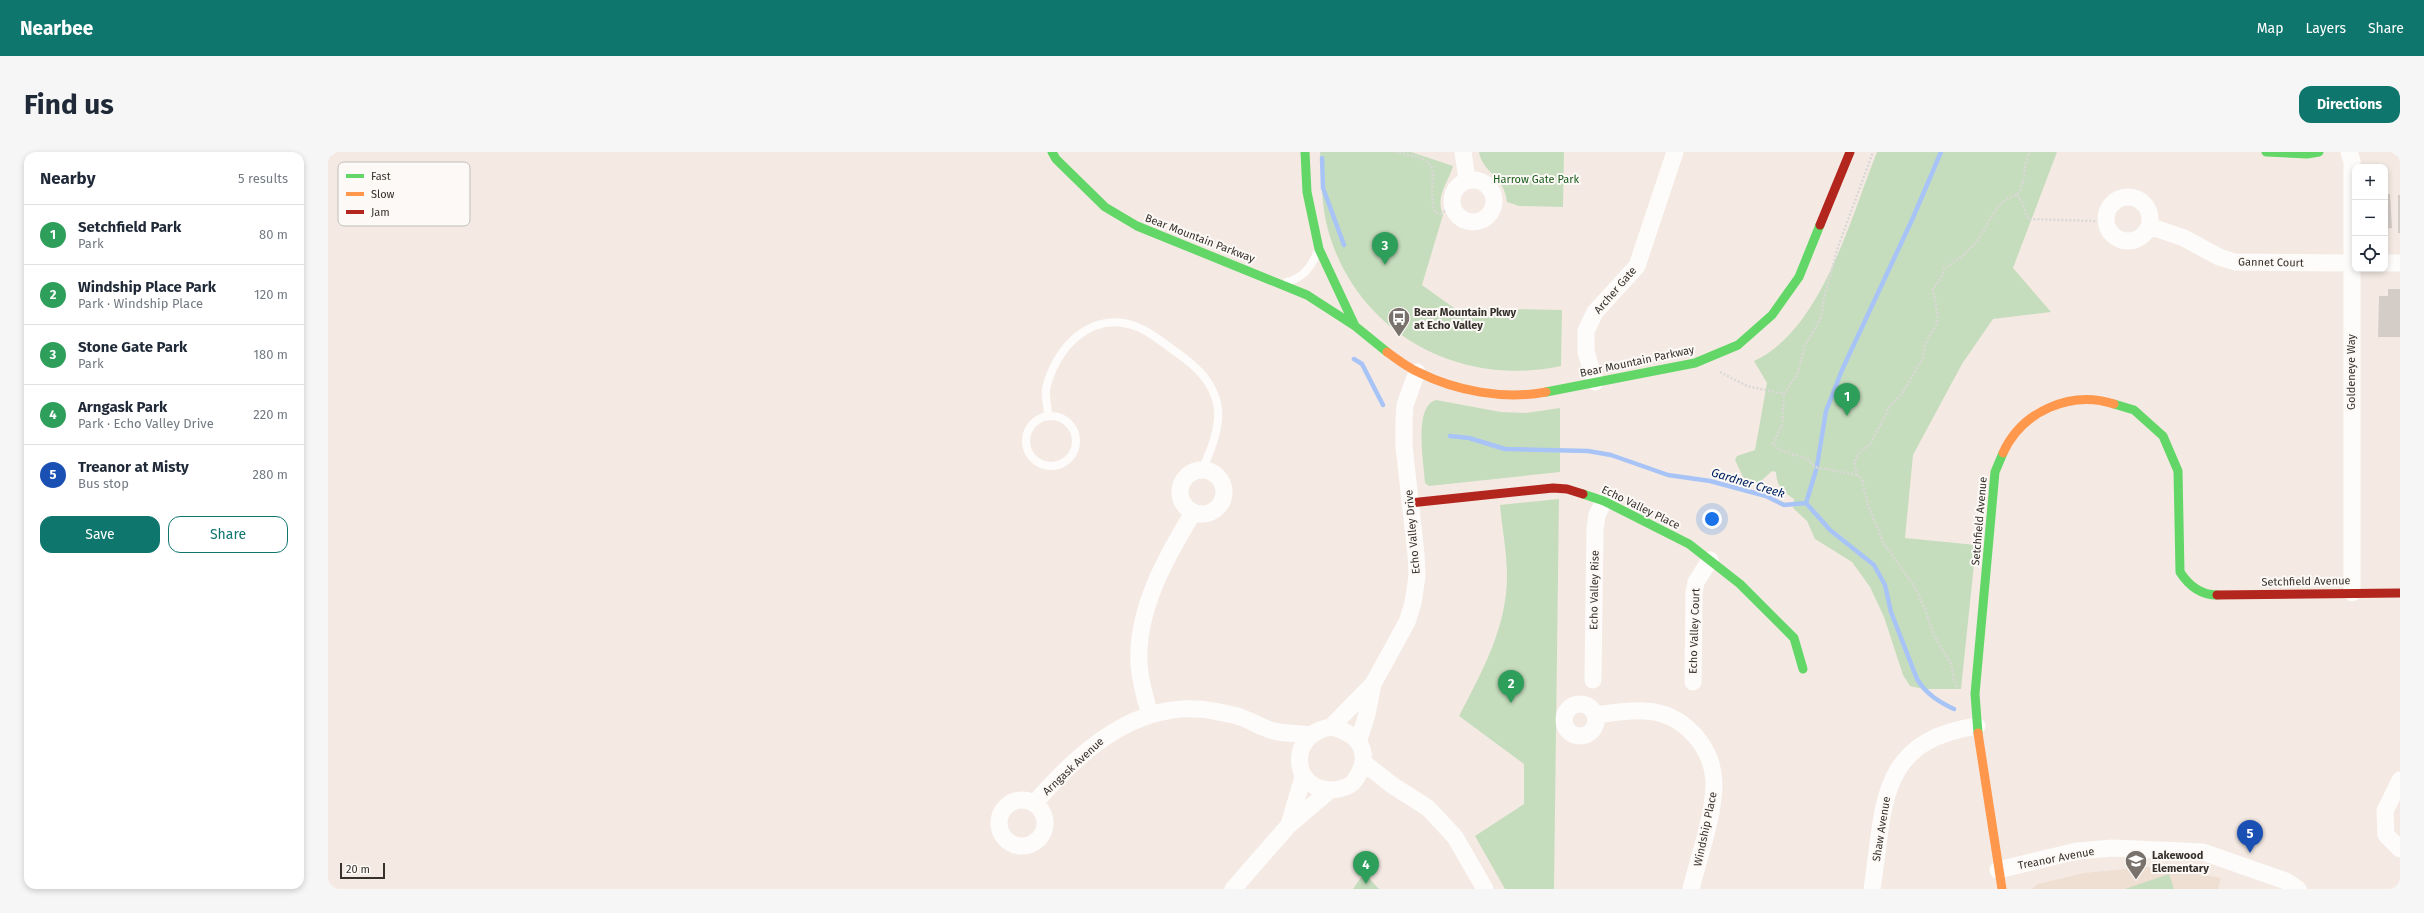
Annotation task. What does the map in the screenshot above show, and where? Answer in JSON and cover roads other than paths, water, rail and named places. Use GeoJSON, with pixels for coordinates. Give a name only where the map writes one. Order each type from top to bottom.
{"type":"FeatureCollection","features":[{"type":"Feature","properties":{"kind":"street","name":"Bear Mountain Parkway"},"geometry":{"type":"LineString","coordinates":[[1052,152],[1056,159],[1105,207],[1137,226],[1307,295],[1355,326],[1371,341],[1417,372],[1444,383],[1475,391],[1505,395],[1530,395],[1704,359],[1738,345],[1772,315],[1799,277],[1850,152]]}},
{"type":"Feature","properties":{"kind":"street","name":"Bear Mountain Parkway"},"geometry":{"type":"LineString","coordinates":[[1305,152],[1307,192],[1318,249],[1355,326]]}},
{"type":"Feature","properties":{"kind":"street"},"geometry":{"type":"LineString","coordinates":[[1463,152],[1467,179]]}},
{"type":"Feature","properties":{"kind":"street","name":"Archer Gate"},"geometry":{"type":"LineString","coordinates":[[1595,382],[1586,352],[1586,331],[1595,312],[1637,266],[1675,152]]}},
{"type":"Feature","properties":{"kind":"street"},"geometry":{"type":"LineString","coordinates":[[2266,152],[2307,154],[2319,152]]}},
{"type":"Feature","properties":{"kind":"street","name":"Goldeneye Way"},"geometry":{"type":"LineString","coordinates":[[2349,152],[2352,161],[2353,236]]}},
{"type":"Feature","properties":{"kind":"street"},"geometry":{"type":"LineString","coordinates":[[1467,179],[1478,180],[1486,184],[1493,196],[1493,209],[1485,219],[1472,223],[1464,221],[1457,215],[1452,207],[1452,198],[1455,190],[1467,179]]}},
{"type":"Feature","properties":{"kind":"street"},"geometry":{"type":"LineString","coordinates":[[2135,197],[2148,208],[2150,217],[2149,226],[2145,233],[2138,239],[2129,241],[2120,240],[2107,228],[2105,219],[2109,207],[2118,198],[2135,197]]}},
{"type":"Feature","properties":{"kind":"street","name":"Gannet Court"},"geometry":{"type":"LineString","coordinates":[[2149,226],[2184,238],[2219,257],[2235,262],[2352,263]]}},
{"type":"Feature","properties":{"kind":"street"},"geometry":{"type":"LineString","coordinates":[[2388,263],[2400,263]]}},
{"type":"Feature","properties":{"kind":"street","name":"Goldeneye Way"},"geometry":{"type":"LineString","coordinates":[[2352,593],[2353,272]]}},
{"type":"Feature","properties":{"kind":"street","name":"Echo Valley Drive"},"geometry":{"type":"LineString","coordinates":[[1331,728],[1373,684],[1407,622],[1413,603],[1417,576],[1416,554],[1410,503],[1404,422],[1409,392],[1417,372]]}},
{"type":"Feature","properties":{"kind":"street","name":"Setchfield Avenue"},"geometry":{"type":"LineString","coordinates":[[2002,889],[1977,726],[1975,694],[1995,472],[2008,442],[2029,419],[2059,402],[2099,399],[2134,410],[2163,436],[2178,471],[2180,572],[2187,584],[2197,592],[2212,595],[2400,593]]}},
{"type":"Feature","properties":{"kind":"street"},"geometry":{"type":"LineString","coordinates":[[1202,470],[1218,476],[1223,484],[1225,493],[1223,501],[1218,509],[1210,513],[1193,513],[1186,507],[1180,491],[1186,476],[1202,470]]}},
{"type":"Feature","properties":{"kind":"street","name":"Echo Valley Place"},"geometry":{"type":"LineString","coordinates":[[1410,503],[1553,488],[1567,489],[1604,501],[1689,544],[1740,584],[1794,638],[1803,669]]}},
{"type":"Feature","properties":{"kind":"street","name":"Echo Valley Rise"},"geometry":{"type":"LineString","coordinates":[[1592,680],[1595,529],[1598,515],[1604,501]]}},
{"type":"Feature","properties":{"kind":"street"},"geometry":{"type":"LineString","coordinates":[[1150,715],[1139,663],[1145,613],[1153,590],[1193,513]]}},
{"type":"Feature","properties":{"kind":"street","name":"Echo Valley Court"},"geometry":{"type":"LineString","coordinates":[[1693,682],[1694,593],[1696,582],[1710,560]]}},
{"type":"Feature","properties":{"kind":"street","name":"Echo Valley Drive"},"geometry":{"type":"LineString","coordinates":[[1359,740],[1368,714],[1373,684]]}},
{"type":"Feature","properties":{"kind":"street","name":"Arngask Avenue"},"geometry":{"type":"LineString","coordinates":[[1034,804],[1052,783],[1102,738],[1126,724],[1150,715],[1184,710],[1212,710],[1240,716],[1273,731],[1310,735]]}},
{"type":"Feature","properties":{"kind":"street","name":"Windship Place"},"geometry":{"type":"LineString","coordinates":[[1596,715],[1645,710],[1666,716],[1696,736],[1707,751],[1712,768],[1713,792],[1692,889]]}},
{"type":"Feature","properties":{"kind":"street","name":"Shaw Avenue"},"geometry":{"type":"LineString","coordinates":[[1872,889],[1887,791],[1895,774],[1919,745],[1951,730],[1977,726]]}},
{"type":"Feature","properties":{"kind":"street"},"geometry":{"type":"LineString","coordinates":[[1288,825],[1303,777],[1299,757],[1302,746],[1310,735],[1320,729],[1331,728],[1345,731],[1359,740],[1363,751],[1363,762],[1353,783]]}},
{"type":"Feature","properties":{"kind":"street","name":"Arngask Avenue"},"geometry":{"type":"LineString","coordinates":[[1273,731],[1299,757]]}},
{"type":"Feature","properties":{"kind":"street"},"geometry":{"type":"LineString","coordinates":[[1363,762],[1392,785],[1428,808],[1455,836],[1485,889]]}},
{"type":"Feature","properties":{"kind":"street"},"geometry":{"type":"LineString","coordinates":[[1303,777],[1314,786],[1330,791]]}},
{"type":"Feature","properties":{"kind":"street"},"geometry":{"type":"LineString","coordinates":[[2400,780],[2385,811],[2386,835],[2400,849]]}},
{"type":"Feature","properties":{"kind":"street"},"geometry":{"type":"LineString","coordinates":[[1233,889],[1288,825],[1330,791],[1353,783],[1392,785]]}},
{"type":"Feature","properties":{"kind":"street","name":"Treanor Avenue"},"geometry":{"type":"LineString","coordinates":[[1998,870],[2077,852],[2113,848],[2202,852],[2286,881],[2298,889]]}},
{"type":"Feature","properties":{"kind":"lane"},"geometry":{"type":"LineString","coordinates":[[1280,283],[1296,279],[1305,272],[1318,249]]}},
{"type":"Feature","properties":{"kind":"lane"},"geometry":{"type":"LineString","coordinates":[[1048,416],[1046,390],[1060,354],[1068,344],[1090,327],[1106,323],[1122,322],[1136,326],[1157,339],[1200,371],[1214,393],[1218,420],[1202,470]]}},
{"type":"Feature","properties":{"kind":"lane"},"geometry":{"type":"LineString","coordinates":[[1048,416],[1059,417],[1068,422],[1074,431],[1077,441],[1075,451],[1068,460],[1060,465],[1049,466],[1039,464],[1031,456],[1027,447],[1026,436],[1031,427],[1038,420],[1048,416]]}},
{"type":"Feature","properties":{"kind":"waterway"},"geometry":{"type":"LineString","coordinates":[[1817,466],[1826,411],[1842,370],[1912,220],[1941,152]]}},
{"type":"Feature","properties":{"kind":"waterway","name":"Gardner Creek"},"geometry":{"type":"LineString","coordinates":[[1322,158],[1323,188],[1344,245]]}},
{"type":"Feature","properties":{"kind":"waterway","name":"Gardner Creek"},"geometry":{"type":"LineString","coordinates":[[1354,359],[1362,364],[1383,405]]}},
{"type":"Feature","properties":{"kind":"waterway","name":"Gardner Creek"},"geometry":{"type":"LineString","coordinates":[[1450,436],[1469,438],[1505,449],[1588,451],[1611,455],[1668,475],[1710,481],[1766,496],[1784,505],[1806,503],[1830,530],[1874,565],[1885,585],[1891,612],[1917,679],[1924,689],[1933,697],[1954,709]]}},
{"type":"Feature","properties":{"kind":"waterway"},"geometry":{"type":"LineString","coordinates":[[1806,503],[1816,470]]}},
{"type":"Feature","properties":{"kind":"place","name":"Stone Gate Park"},"geometry":{"type":"Point","coordinates":[1385,265]}},
{"type":"Feature","properties":{"kind":"place","name":"Bear Mountain Pkwy at Echo Valley"},"geometry":{"type":"Point","coordinates":[1399,338]}},
{"type":"Feature","properties":{"kind":"place","name":"Setchfield Park"},"geometry":{"type":"Point","coordinates":[1847,416]}},
{"type":"Feature","properties":{"kind":"place","name":"Windship Place Park"},"geometry":{"type":"Point","coordinates":[1511,703]}},
{"type":"Feature","properties":{"kind":"place","name":"Treanor at Misty"},"geometry":{"type":"Point","coordinates":[2250,853]}},
{"type":"Feature","properties":{"kind":"place","name":"Lakewood Elementary"},"geometry":{"type":"Point","coordinates":[2136,880]}},
{"type":"Feature","properties":{"kind":"place","name":"Arngask Park"},"geometry":{"type":"Point","coordinates":[1366,884]}},
{"type":"Feature","properties":{"kind":"park label","name":"Harrow Gate Park"},"geometry":{"type":"Point","coordinates":[1536,179]}}]}
